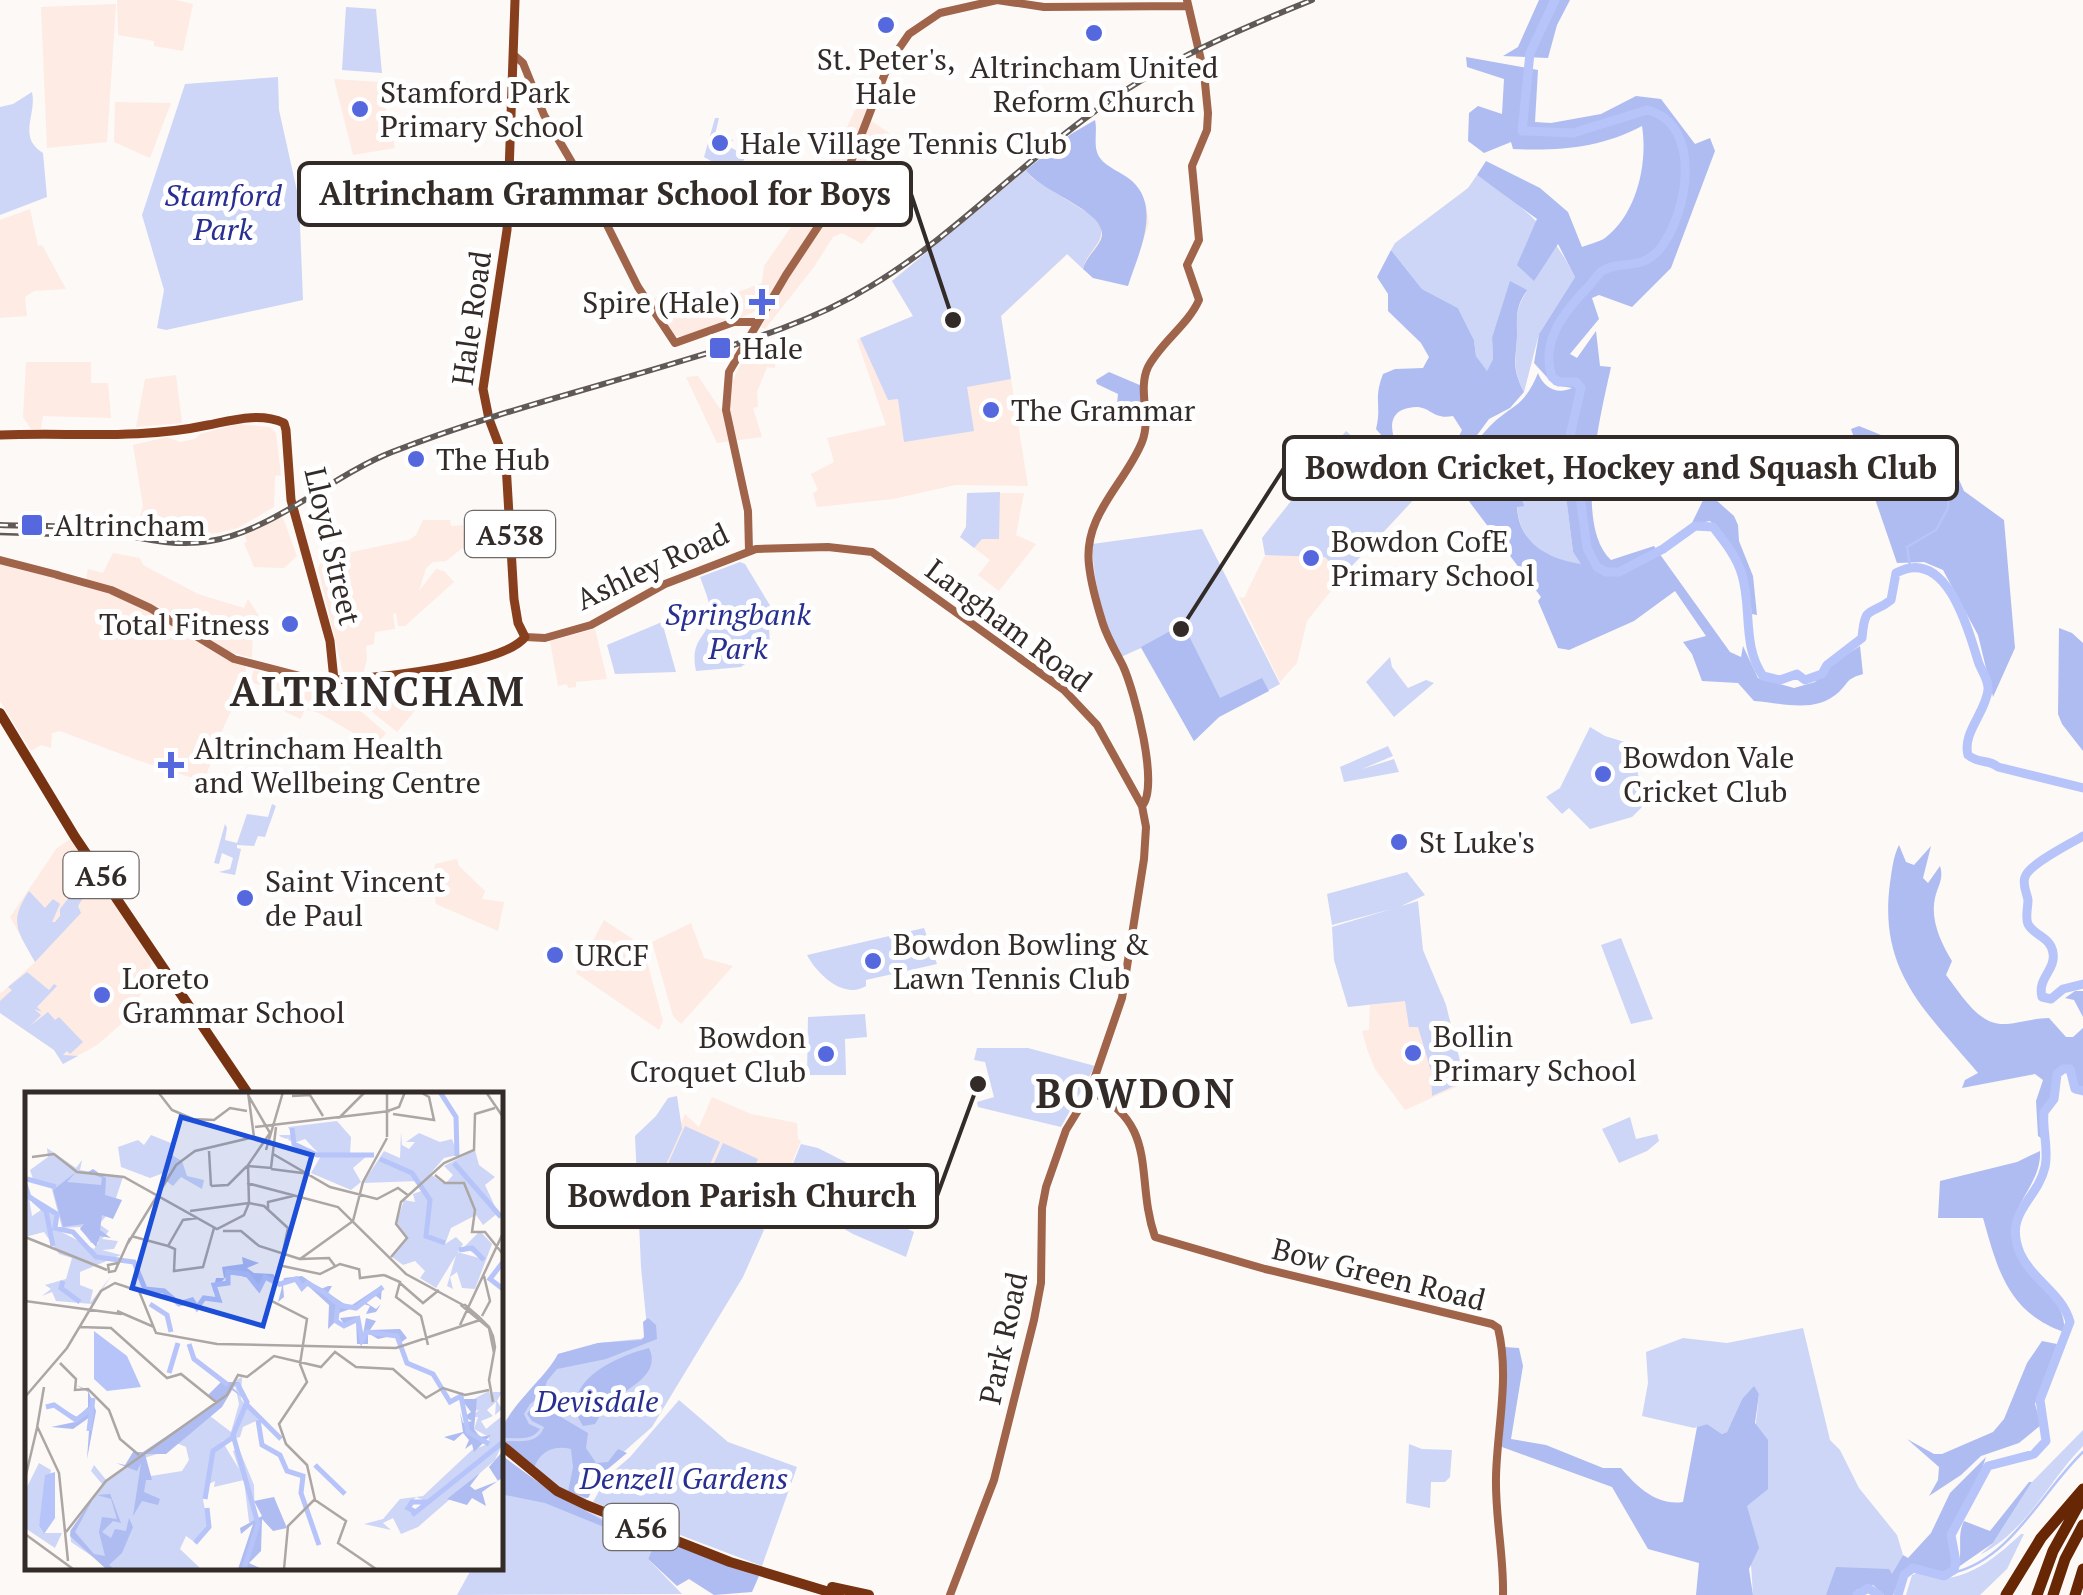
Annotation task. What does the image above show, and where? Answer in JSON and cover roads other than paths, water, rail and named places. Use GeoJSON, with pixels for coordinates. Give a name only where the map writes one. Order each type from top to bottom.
{"type":"FeatureCollection","features":[{"type":"Feature","properties":{"kind":"highway","name":"A56"},"geometry":{"type":"LineString","coordinates":[[3,716],[75,838],[247,1092]]}},
{"type":"Feature","properties":{"kind":"highway","name":"A56"},"geometry":{"type":"LineString","coordinates":[[502,1446],[557,1491],[586,1505],[730,1562],[839,1595]]}},
{"type":"Feature","properties":{"kind":"highway"},"geometry":{"type":"LineString","coordinates":[[2006,1595],[2048,1528],[2083,1489]]}},
{"type":"Feature","properties":{"kind":"highway"},"geometry":{"type":"LineString","coordinates":[[2038,1595],[2052,1551],[2083,1497]]}},
{"type":"Feature","properties":{"kind":"highway"},"geometry":{"type":"LineString","coordinates":[[2052,1595],[2083,1524]]}},
{"type":"Feature","properties":{"kind":"highway"},"geometry":{"type":"LineString","coordinates":[[2075,1595],[2083,1568]]}},
{"type":"Feature","properties":{"kind":"highway","name":"A56"},"geometry":{"type":"LineString","coordinates":[[796,1581],[869,1595]]}},
{"type":"Feature","properties":{"kind":"main road","name":"Hale Road"},"geometry":{"type":"LineString","coordinates":[[514,0],[508,230],[485,368],[485,406],[506,464],[513,587],[518,622],[525,637]]}},
{"type":"Feature","properties":{"kind":"main road","name":"Ashley Road"},"geometry":{"type":"LineString","coordinates":[[334,680],[379,678],[455,664],[516,647],[525,637],[546,638],[589,626],[665,584],[748,552],[749,515],[725,397],[729,372],[836,198],[889,63],[908,34],[940,13],[997,0],[1071,8],[1187,3]]}},
{"type":"Feature","properties":{"kind":"main road"},"geometry":{"type":"LineString","coordinates":[[1142,806],[1148,798],[1146,759],[1136,707],[1101,616],[1089,566],[1089,537],[1102,506],[1131,466],[1146,433],[1144,384],[1149,366],[1198,304],[1187,265],[1199,240],[1192,170],[1207,130],[1206,86],[1187,3]]}},
{"type":"Feature","properties":{"kind":"main road"},"geometry":{"type":"LineString","coordinates":[[514,56],[523,63],[544,115],[638,287],[675,343],[734,322],[758,322]]}},
{"type":"Feature","properties":{"kind":"main road","name":"Lloyd Street"},"geometry":{"type":"LineString","coordinates":[[0,435],[122,436],[254,418],[284,423],[296,522],[328,635],[334,680]]}},
{"type":"Feature","properties":{"kind":"main road","name":"Langham Road"},"geometry":{"type":"LineString","coordinates":[[748,552],[828,547],[872,552],[883,558],[1064,690],[1082,706],[1114,753],[1142,806],[1146,826],[1144,860],[1122,998],[1090,1092]]}},
{"type":"Feature","properties":{"kind":"main road"},"geometry":{"type":"LineString","coordinates":[[0,560],[111,590],[150,608],[242,662],[292,675],[334,680]]}},
{"type":"Feature","properties":{"kind":"main road","name":"Park Road"},"geometry":{"type":"LineString","coordinates":[[950,1595],[988,1502],[1034,1320],[1041,1284],[1046,1188],[1066,1130],[1090,1092]]}},
{"type":"Feature","properties":{"kind":"main road","name":"Bow Green Road"},"geometry":{"type":"LineString","coordinates":[[1090,1092],[1119,1108],[1137,1136],[1153,1231],[1159,1239],[1498,1328],[1502,1411],[1496,1490],[1503,1595]]}},
{"type":"Feature","properties":{"kind":"waterway"},"geometry":{"type":"LineString","coordinates":[[1555,0],[1530,53],[1522,131],[1573,133],[1647,110],[1665,119],[1677,133],[1685,172],[1677,215],[1659,250],[1644,261],[1602,271],[1556,328],[1549,352],[1552,377],[1559,382],[1576,382],[1581,388],[1566,453],[1579,488],[1587,548],[1597,567],[1619,572],[1663,549],[1695,526],[1713,527],[1742,575],[1756,664],[1763,676],[1780,680],[1797,674],[1805,680],[1822,674],[1827,665],[1862,638],[1867,615],[1891,600],[1896,573],[1913,568],[1928,571],[1952,594],[1987,682],[1986,698],[1968,739],[1968,755],[1998,767],[2083,788]]}},
{"type":"Feature","properties":{"kind":"waterway"},"geometry":{"type":"LineString","coordinates":[[1910,567],[1907,547],[1936,530],[1948,508],[1950,468]]}},
{"type":"Feature","properties":{"kind":"waterway"},"geometry":{"type":"LineString","coordinates":[[2083,836],[2034,866],[2024,883],[2028,924],[2049,943],[2053,953],[2042,984],[2042,997],[2051,999],[2063,989],[2083,984]]}},
{"type":"Feature","properties":{"kind":"waterway"},"geometry":{"type":"LineString","coordinates":[[1898,1595],[1904,1575],[1913,1568],[1944,1576],[1954,1570],[1951,1535],[1988,1466],[2034,1454],[2046,1441],[2040,1400],[2070,1322],[2060,1303],[2025,1263],[2016,1227],[2045,1167],[2044,1112],[2054,1099],[2057,1074],[2070,1069],[2075,1089],[2083,1091]]}},
{"type":"Feature","properties":{"kind":"waterway"},"geometry":{"type":"LineString","coordinates":[[1952,1573],[1973,1566],[2009,1539],[2083,1452]]}},
{"type":"Feature","properties":{"kind":"waterway"},"geometry":{"type":"LineString","coordinates":[[1857,1595],[1868,1588],[1879,1595]]}},
{"type":"Feature","properties":{"kind":"tram line"},"geometry":{"type":"LineString","coordinates":[[0,534],[94,537]]}},
{"type":"Feature","properties":{"kind":"railway"},"geometry":{"type":"LineString","coordinates":[[0,525],[86,528],[181,543],[210,541],[279,515],[392,452],[805,319],[900,267],[1063,135],[1143,79],[1312,0]]}},
{"type":"Feature","properties":{"kind":"place","name":"St. Peter's, Hale"},"geometry":{"type":"Point","coordinates":[886,25]}},
{"type":"Feature","properties":{"kind":"place","name":"Altrincham United Reform Church"},"geometry":{"type":"Point","coordinates":[1094,33]}},
{"type":"Feature","properties":{"kind":"place","name":"Stamford Park Primary School"},"geometry":{"type":"Point","coordinates":[360,109]}},
{"type":"Feature","properties":{"kind":"place","name":"Hale Village Tennis Club"},"geometry":{"type":"Point","coordinates":[720,143]}},
{"type":"Feature","properties":{"kind":"place","name":"Spire (Hale)"},"geometry":{"type":"Point","coordinates":[762,302]}},
{"type":"Feature","properties":{"kind":"place","name":"Altrincham Grammar School for Boys"},"geometry":{"type":"Point","coordinates":[953,320]}},
{"type":"Feature","properties":{"kind":"place","name":"Hale"},"geometry":{"type":"Point","coordinates":[720,348]}},
{"type":"Feature","properties":{"kind":"place","name":"The Grammar"},"geometry":{"type":"Point","coordinates":[991,410]}},
{"type":"Feature","properties":{"kind":"place","name":"The Hub"},"geometry":{"type":"Point","coordinates":[416,459]}},
{"type":"Feature","properties":{"kind":"place","name":"Altrincham"},"geometry":{"type":"Point","coordinates":[32,525]}},
{"type":"Feature","properties":{"kind":"place","name":"Bowdon CofE Primary School"},"geometry":{"type":"Point","coordinates":[1311,558]}},
{"type":"Feature","properties":{"kind":"place","name":"Total Fitness"},"geometry":{"type":"Point","coordinates":[290,624]}},
{"type":"Feature","properties":{"kind":"place","name":"Bowdon Cricket, Hockey and Squash Club"},"geometry":{"type":"Point","coordinates":[1181,629]}},
{"type":"Feature","properties":{"kind":"place","name":"Altrincham Health and Wellbeing Centre"},"geometry":{"type":"Point","coordinates":[171,765]}},
{"type":"Feature","properties":{"kind":"place","name":"Bowdon Vale Cricket Club"},"geometry":{"type":"Point","coordinates":[1603,774]}},
{"type":"Feature","properties":{"kind":"place","name":"St Luke's"},"geometry":{"type":"Point","coordinates":[1399,842]}},
{"type":"Feature","properties":{"kind":"place","name":"Saint Vincent de Paul"},"geometry":{"type":"Point","coordinates":[245,898]}},
{"type":"Feature","properties":{"kind":"place","name":"URCF"},"geometry":{"type":"Point","coordinates":[555,955]}},
{"type":"Feature","properties":{"kind":"place","name":"Bowdon Bowling & Lawn Tennis Club"},"geometry":{"type":"Point","coordinates":[873,961]}},
{"type":"Feature","properties":{"kind":"place","name":"Loreto Grammar School"},"geometry":{"type":"Point","coordinates":[102,995]}},
{"type":"Feature","properties":{"kind":"place","name":"Bollin Primary School"},"geometry":{"type":"Point","coordinates":[1413,1053]}},
{"type":"Feature","properties":{"kind":"place","name":"Bowdon Croquet Club"},"geometry":{"type":"Point","coordinates":[826,1054]}},
{"type":"Feature","properties":{"kind":"place","name":"Bowdon Parish Church"},"geometry":{"type":"Point","coordinates":[978,1084]}},
{"type":"Feature","properties":{"kind":"district","name":"ALTRINCHAM"},"geometry":{"type":"Point","coordinates":[378,690]}},
{"type":"Feature","properties":{"kind":"district","name":"BOWDON"},"geometry":{"type":"Point","coordinates":[1136,1092]}},
{"type":"Feature","properties":{"kind":"park label","name":"Stamford Park"},"geometry":{"type":"Point","coordinates":[223,212]}},
{"type":"Feature","properties":{"kind":"park label","name":"Springbank Park"},"geometry":{"type":"Point","coordinates":[738,631]}},
{"type":"Feature","properties":{"kind":"park label","name":"Devisdale"},"geometry":{"type":"Point","coordinates":[597,1401]}},
{"type":"Feature","properties":{"kind":"park label","name":"Denzell Gardens"},"geometry":{"type":"Point","coordinates":[684,1478]}}]}
